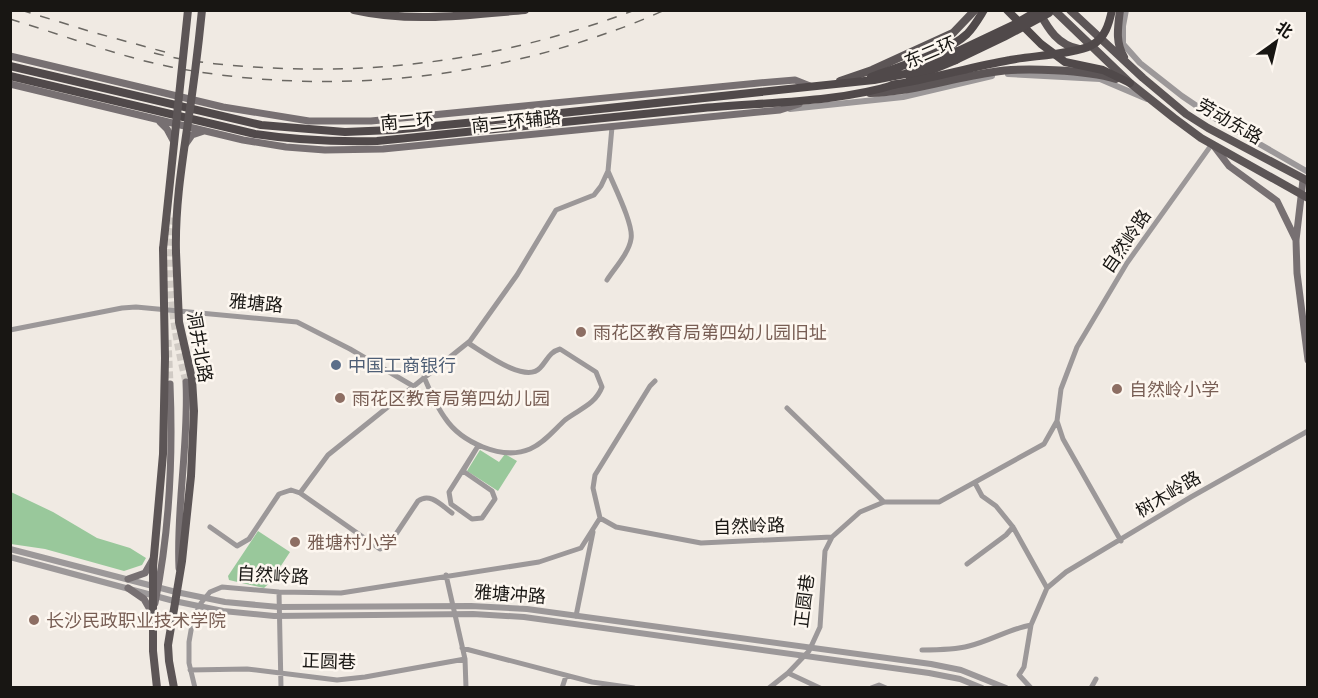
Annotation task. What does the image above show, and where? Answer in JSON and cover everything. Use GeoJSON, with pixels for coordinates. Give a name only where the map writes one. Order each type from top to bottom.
{"type":"FeatureCollection","features":[{"type":"Feature","properties":{"kind":"highway"},"geometry":{"type":"LineString","coordinates":[[855,82],[909,63],[960,39],[973,27],[984,10]]}},
{"type":"Feature","properties":{"kind":"highway"},"geometry":{"type":"LineString","coordinates":[[1007,10],[1041,44],[1065,62],[1103,70],[1130,83]]}},
{"type":"Feature","properties":{"kind":"highway","name":"东二环"},"geometry":{"type":"LineString","coordinates":[[810,86],[891,78],[927,66],[1008,28],[1039,10]]}},
{"type":"Feature","properties":{"kind":"highway","name":"东二环"},"geometry":{"type":"LineString","coordinates":[[813,99],[860,94],[918,76],[965,56],[1053,10]]}},
{"type":"Feature","properties":{"kind":"highway"},"geometry":{"type":"LineString","coordinates":[[1105,10],[1106,30]]}},
{"type":"Feature","properties":{"kind":"highway"},"geometry":{"type":"LineString","coordinates":[[892,85],[1012,59],[1082,50],[1095,44],[1106,30],[1112,10]]}},
{"type":"Feature","properties":{"kind":"highway","name":"南二环"},"geometry":{"type":"LineString","coordinates":[[10,66],[261,125],[345,132],[444,125],[810,86]]}},
{"type":"Feature","properties":{"kind":"highway","name":"南二环"},"geometry":{"type":"LineString","coordinates":[[10,76],[255,134],[335,142],[377,141],[813,99]]}},
{"type":"Feature","properties":{"kind":"main road","name":"洞井北路"},"geometry":{"type":"LineString","coordinates":[[157,687],[153,666],[155,591],[153,557],[163,454],[164,249],[188,10]]}},
{"type":"Feature","properties":{"kind":"main road","name":"洞井北路"},"geometry":{"type":"LineString","coordinates":[[174,687],[168,645],[190,487],[194,411],[192,379],[179,322],[175,229],[202,10]]}},
{"type":"Feature","properties":{"kind":"main road"},"geometry":{"type":"LineString","coordinates":[[354,10],[404,18],[525,10]]}},
{"type":"Feature","properties":{"kind":"main road"},"geometry":{"type":"LineString","coordinates":[[828,84],[872,70],[945,37],[961,27],[975,10]]}},
{"type":"Feature","properties":{"kind":"main road"},"geometry":{"type":"LineString","coordinates":[[1039,10],[1056,38],[1068,46],[1082,50]]}},
{"type":"Feature","properties":{"kind":"main road","name":"劳动东路"},"geometry":{"type":"LineString","coordinates":[[1053,10],[1150,100],[1212,144],[1304,196]]}},
{"type":"Feature","properties":{"kind":"main road"},"geometry":{"type":"LineString","coordinates":[[1070,10],[1143,78]]}},
{"type":"Feature","properties":{"kind":"main road"},"geometry":{"type":"LineString","coordinates":[[1077,10],[1090,28]]}},
{"type":"Feature","properties":{"kind":"main road"},"geometry":{"type":"LineString","coordinates":[[1120,10],[1118,32],[1120,49],[1126,60],[1143,78]]}},
{"type":"Feature","properties":{"kind":"main road","name":"南二环辅路"},"geometry":{"type":"LineString","coordinates":[[10,56],[223,107],[309,121],[371,121],[759,82],[795,80],[810,86]]}},
{"type":"Feature","properties":{"kind":"main road"},"geometry":{"type":"LineString","coordinates":[[860,94],[907,91],[996,71],[1014,70],[1100,75],[1130,83]]}},
{"type":"Feature","properties":{"kind":"main road","name":"劳动东路"},"geometry":{"type":"LineString","coordinates":[[1143,78],[1186,114],[1208,128],[1305,181]]}},
{"type":"Feature","properties":{"kind":"main road","name":"南二环辅路"},"geometry":{"type":"LineString","coordinates":[[10,84],[267,144],[325,150],[383,148],[780,110],[813,99]]}},
{"type":"Feature","properties":{"kind":"main road"},"geometry":{"type":"LineString","coordinates":[[158,120],[167,129],[174,142],[172,212],[184,147],[192,135],[207,131]]}},
{"type":"Feature","properties":{"kind":"main road"},"geometry":{"type":"LineString","coordinates":[[1212,144],[1229,166],[1277,201],[1296,240]]}},
{"type":"Feature","properties":{"kind":"main road"},"geometry":{"type":"LineString","coordinates":[[1305,181],[1296,240],[1308,360]]}},
{"type":"Feature","properties":{"kind":"main road"},"geometry":{"type":"LineString","coordinates":[[179,576],[178,544],[186,447],[186,382]]}},
{"type":"Feature","properties":{"kind":"main road"},"geometry":{"type":"LineString","coordinates":[[155,591],[162,569],[170,468],[170,384]]}},
{"type":"Feature","properties":{"kind":"main road"},"geometry":{"type":"LineString","coordinates":[[153,557],[149,569],[128,583],[144,599],[153,616]]}},
{"type":"Feature","properties":{"kind":"street"},"geometry":{"type":"LineString","coordinates":[[1126,10],[1123,44],[1129,58],[1143,78]]}},
{"type":"Feature","properties":{"kind":"street"},"geometry":{"type":"LineString","coordinates":[[1123,44],[1140,63],[1187,100],[1240,134],[1308,172]]}},
{"type":"Feature","properties":{"kind":"street"},"geometry":{"type":"LineString","coordinates":[[780,110],[903,97],[984,77],[1011,74],[1100,79],[1150,100]]}},
{"type":"Feature","properties":{"kind":"street"},"geometry":{"type":"LineString","coordinates":[[300,493],[328,455],[468,343],[517,275],[555,210],[594,195],[608,171],[612,126]]}},
{"type":"Feature","properties":{"kind":"street","name":"自然岭路"},"geometry":{"type":"LineString","coordinates":[[205,598],[210,592],[222,587],[279,592],[341,593],[539,562],[581,548],[600,518],[616,527],[702,543],[832,537],[860,512],[884,502],[939,502],[1044,444],[1057,422],[1061,388],[1077,347],[1127,264],[1212,144]]}},
{"type":"Feature","properties":{"kind":"street"},"geometry":{"type":"LineString","coordinates":[[607,280],[632,238],[622,204],[608,171]]}},
{"type":"Feature","properties":{"kind":"street","name":"雅塘路"},"geometry":{"type":"LineString","coordinates":[[10,330],[122,308],[147,307],[297,322],[350,349],[413,386]]}},
{"type":"Feature","properties":{"kind":"street"},"geometry":{"type":"LineString","coordinates":[[424,377],[446,420],[478,446],[495,452],[510,453],[529,449],[546,439],[567,419],[593,402],[602,387],[596,372],[560,349],[550,355],[539,370],[530,374],[518,372],[468,343]]}},
{"type":"Feature","properties":{"kind":"street"},"geometry":{"type":"LineString","coordinates":[[600,518],[593,488],[594,475],[655,381]]}},
{"type":"Feature","properties":{"kind":"street"},"geometry":{"type":"LineString","coordinates":[[788,408],[884,502]]}},
{"type":"Feature","properties":{"kind":"street"},"geometry":{"type":"LineString","coordinates":[[1057,422],[1063,439],[1121,541]]}},
{"type":"Feature","properties":{"kind":"street","name":"树木岭路"},"geometry":{"type":"LineString","coordinates":[[1047,588],[1066,572],[1308,430]]}},
{"type":"Feature","properties":{"kind":"street"},"geometry":{"type":"LineString","coordinates":[[463,471],[492,491],[495,499],[482,518],[472,519],[451,504],[448,492],[478,446]]}},
{"type":"Feature","properties":{"kind":"street"},"geometry":{"type":"LineString","coordinates":[[975,483],[982,496],[996,506],[1013,526],[1047,588],[1031,625],[1024,667],[1018,675],[1031,687]]}},
{"type":"Feature","properties":{"kind":"street"},"geometry":{"type":"LineString","coordinates":[[210,527],[237,546],[249,539],[279,494],[291,490],[300,493],[380,549],[388,546],[418,501],[424,497],[429,497],[452,513]]}},
{"type":"Feature","properties":{"kind":"street"},"geometry":{"type":"LineString","coordinates":[[968,564],[1006,535],[1013,526]]}},
{"type":"Feature","properties":{"kind":"street"},"geometry":{"type":"LineString","coordinates":[[576,616],[593,531]]}},
{"type":"Feature","properties":{"kind":"street","name":"正圆巷"},"geometry":{"type":"LineString","coordinates":[[769,687],[789,673],[810,648],[820,627],[825,551],[832,537]]}},
{"type":"Feature","properties":{"kind":"street","name":"雅塘冲路"},"geometry":{"type":"LineString","coordinates":[[10,549],[155,591],[174,601],[223,611],[280,615],[454,614],[524,617],[929,673],[960,679],[982,687]]}},
{"type":"Feature","properties":{"kind":"street","name":"雅塘冲路"},"geometry":{"type":"LineString","coordinates":[[10,557],[128,583]]}},
{"type":"Feature","properties":{"kind":"street"},"geometry":{"type":"LineString","coordinates":[[446,575],[465,659],[466,687]]}},
{"type":"Feature","properties":{"kind":"street","name":"雅塘冲路"},"geometry":{"type":"LineString","coordinates":[[155,591],[176,592],[225,603],[279,607],[453,606],[527,609],[961,670],[1006,687]]}},
{"type":"Feature","properties":{"kind":"street"},"geometry":{"type":"LineString","coordinates":[[279,592],[281,687]]}},
{"type":"Feature","properties":{"kind":"street"},"geometry":{"type":"LineString","coordinates":[[196,687],[189,642],[193,619],[205,598]]}},
{"type":"Feature","properties":{"kind":"street"},"geometry":{"type":"LineString","coordinates":[[922,650],[951,650],[971,646],[1031,625]]}},
{"type":"Feature","properties":{"kind":"street"},"geometry":{"type":"LineString","coordinates":[[462,648],[592,682],[634,687]]}},
{"type":"Feature","properties":{"kind":"street","name":"正圆巷"},"geometry":{"type":"LineString","coordinates":[[193,670],[247,669],[337,680],[465,659]]}},
{"type":"Feature","properties":{"kind":"street"},"geometry":{"type":"LineString","coordinates":[[789,673],[820,687]]}},
{"type":"Feature","properties":{"kind":"street"},"geometry":{"type":"LineString","coordinates":[[562,687],[566,676]]}},
{"type":"Feature","properties":{"kind":"street"},"geometry":{"type":"LineString","coordinates":[[1091,687],[1096,679]]}},
{"type":"Feature","properties":{"kind":"street"},"geometry":{"type":"LineString","coordinates":[[871,687],[879,685],[886,687]]}},
{"type":"Feature","properties":{"kind":"green space"},"geometry":{"type":"Polygon","coordinates":[[[480,450],[499,462],[505,454],[517,461],[498,491],[467,471],[480,450]]]}},
{"type":"Feature","properties":{"kind":"green space"},"geometry":{"type":"Polygon","coordinates":[[[11,492],[53,512],[97,538],[130,548],[146,558],[142,565],[124,571],[45,549],[11,544],[11,492]]]}},
{"type":"Feature","properties":{"kind":"green space"},"geometry":{"type":"Polygon","coordinates":[[[258,531],[290,552],[275,575],[276,577],[264,588],[229,580],[228,576],[258,531]]]}},
{"type":"Feature","properties":{"kind":"tunnel"},"geometry":{"type":"LineString","coordinates":[[174,218],[170,259],[171,300],[186,382]]}},
{"type":"Feature","properties":{"kind":"tunnel"},"geometry":{"type":"LineString","coordinates":[[168,340],[170,384]]}},
{"type":"Feature","properties":{"kind":"railway"},"geometry":{"type":"LineString","coordinates":[[21,10],[165,52]]}},
{"type":"Feature","properties":{"kind":"railway"},"geometry":{"type":"LineString","coordinates":[[154,53],[198,62],[272,68],[366,68],[411,64],[501,50],[590,26],[635,10]]}},
{"type":"Feature","properties":{"kind":"railway"},"geometry":{"type":"LineString","coordinates":[[10,19],[110,51],[171,67],[226,76],[337,81],[393,79],[504,62],[558,49],[638,22],[665,10]]}},
{"type":"Feature","properties":{"kind":"place","name":"雨花区教育局第四幼儿园旧址"},"geometry":{"type":"Point","coordinates":[581,332]}},
{"type":"Feature","properties":{"kind":"place","name":"中国工商银行"},"geometry":{"type":"Point","coordinates":[336,365]}},
{"type":"Feature","properties":{"kind":"place","name":"自然岭小学"},"geometry":{"type":"Point","coordinates":[1117,389]}},
{"type":"Feature","properties":{"kind":"place","name":"雨花区教育局第四幼儿园"},"geometry":{"type":"Point","coordinates":[340,398]}},
{"type":"Feature","properties":{"kind":"place","name":"雅塘村小学"},"geometry":{"type":"Point","coordinates":[295,542]}},
{"type":"Feature","properties":{"kind":"place","name":"长沙民政职业技术学院"},"geometry":{"type":"Point","coordinates":[34,620]}}]}
